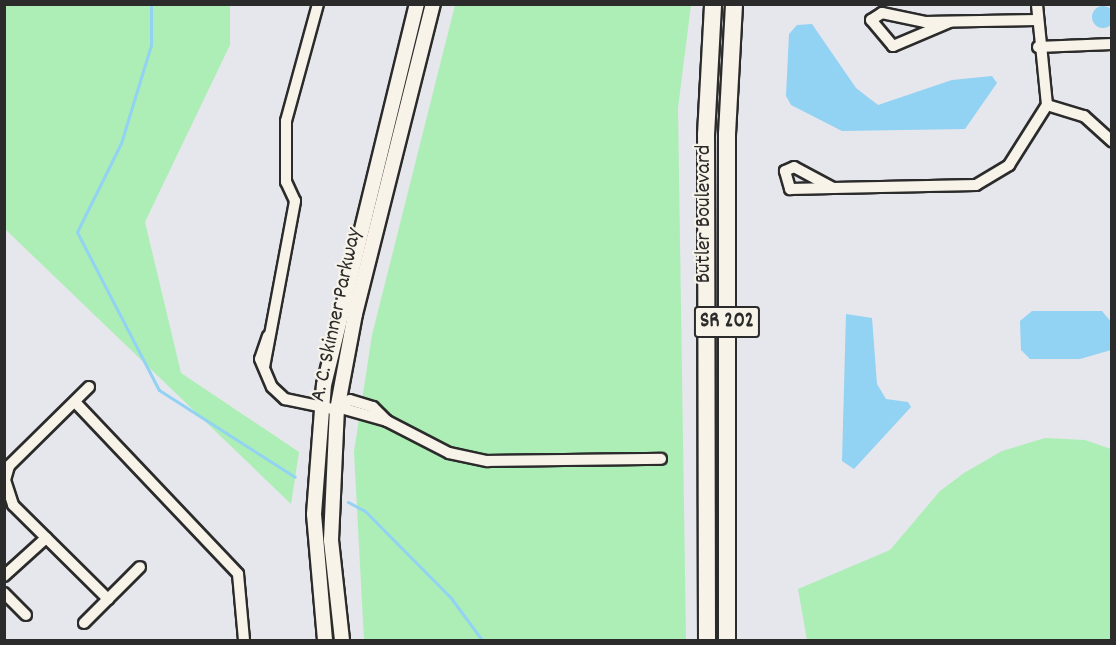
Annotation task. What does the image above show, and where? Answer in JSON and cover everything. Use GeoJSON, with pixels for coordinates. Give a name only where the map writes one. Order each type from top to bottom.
{"type":"FeatureCollection","features":[{"type":"Feature","properties":{"kind":"highway","name":"Butler Boulevard"},"geometry":{"type":"LineString","coordinates":[[707,640],[706,145],[713,4]]}},
{"type":"Feature","properties":{"kind":"highway","name":"Butler Boulevard"},"geometry":{"type":"LineString","coordinates":[[728,640],[727,145],[734,4]]}},
{"type":"Feature","properties":{"kind":"main road","name":"A. C. Skinner Parkway"},"geometry":{"type":"LineString","coordinates":[[325,640],[315,525],[321,408],[337,321],[417,4]]}},
{"type":"Feature","properties":{"kind":"main road","name":"A. C. Skinner Parkway"},"geometry":{"type":"LineString","coordinates":[[342,640],[331,540],[339,409],[348,346],[434,4]]}},
{"type":"Feature","properties":{"kind":"street"},"geometry":{"type":"LineString","coordinates":[[318,4],[286,120],[286,182],[294,201],[264,367],[285,399],[387,421],[449,453],[488,461],[661,459]]}},
{"type":"Feature","properties":{"kind":"street"},"geometry":{"type":"LineString","coordinates":[[833,188],[976,184],[1009,165],[1047,105],[1038,47],[1037,4]]}},
{"type":"Feature","properties":{"kind":"street"},"geometry":{"type":"LineString","coordinates":[[950,22],[893,46],[872,20],[882,13],[950,22],[1037,20]]}},
{"type":"Feature","properties":{"kind":"street"},"geometry":{"type":"LineString","coordinates":[[1038,47],[1112,44]]}},
{"type":"Feature","properties":{"kind":"street"},"geometry":{"type":"LineString","coordinates":[[1047,105],[1084,116],[1112,141]]}},
{"type":"Feature","properties":{"kind":"street"},"geometry":{"type":"LineString","coordinates":[[89,387],[6,471],[9,498],[108,599]]}},
{"type":"Feature","properties":{"kind":"street"},"geometry":{"type":"LineString","coordinates":[[75,402],[238,574],[244,640]]}},
{"type":"Feature","properties":{"kind":"street"},"geometry":{"type":"LineString","coordinates":[[4,576],[46,538]]}},
{"type":"Feature","properties":{"kind":"street"},"geometry":{"type":"LineString","coordinates":[[84,622],[140,567]]}},
{"type":"Feature","properties":{"kind":"street"},"geometry":{"type":"LineString","coordinates":[[4,593],[26,615]]}},
{"type":"Feature","properties":{"kind":"green space"},"geometry":{"type":"Polygon","coordinates":[[[4,5],[230,5],[230,45],[145,222],[181,373],[299,452],[291,504],[5,229],[4,5]]]}},
{"type":"Feature","properties":{"kind":"green space"},"geometry":{"type":"Polygon","coordinates":[[[455,5],[691,5],[678,108],[686,640],[364,640],[354,452],[372,335],[455,5]]]}},
{"type":"Feature","properties":{"kind":"green space"},"geometry":{"type":"Polygon","coordinates":[[[1045,438],[1085,440],[1111,449],[1111,640],[807,640],[798,589],[890,550],[940,491],[964,473],[1002,451],[1045,438]]]}},
{"type":"Feature","properties":{"kind":"water"},"geometry":{"type":"Polygon","coordinates":[[[1103,6],[1111,9],[1114,17],[1111,25],[1103,28],[1095,25],[1092,17],[1095,9],[1103,6]]]}},
{"type":"Feature","properties":{"kind":"water"},"geometry":{"type":"Polygon","coordinates":[[[812,24],[856,88],[878,105],[952,80],[992,76],[997,83],[965,129],[842,131],[791,105],[786,96],[789,34],[797,25],[812,24]]]}},
{"type":"Feature","properties":{"kind":"water"},"geometry":{"type":"Polygon","coordinates":[[[1032,311],[1102,311],[1111,322],[1111,350],[1080,359],[1030,359],[1021,350],[1020,321],[1032,311]]]}},
{"type":"Feature","properties":{"kind":"water"},"geometry":{"type":"Polygon","coordinates":[[[846,314],[872,318],[877,384],[886,399],[908,402],[911,407],[854,469],[842,461],[846,314]]]}},
{"type":"Feature","properties":{"kind":"waterway"},"geometry":{"type":"LineString","coordinates":[[151,4],[151,45],[121,143],[77,232],[159,390],[295,477]]}},
{"type":"Feature","properties":{"kind":"waterway"},"geometry":{"type":"LineString","coordinates":[[348,502],[365,511],[451,598],[482,640]]}}]}
